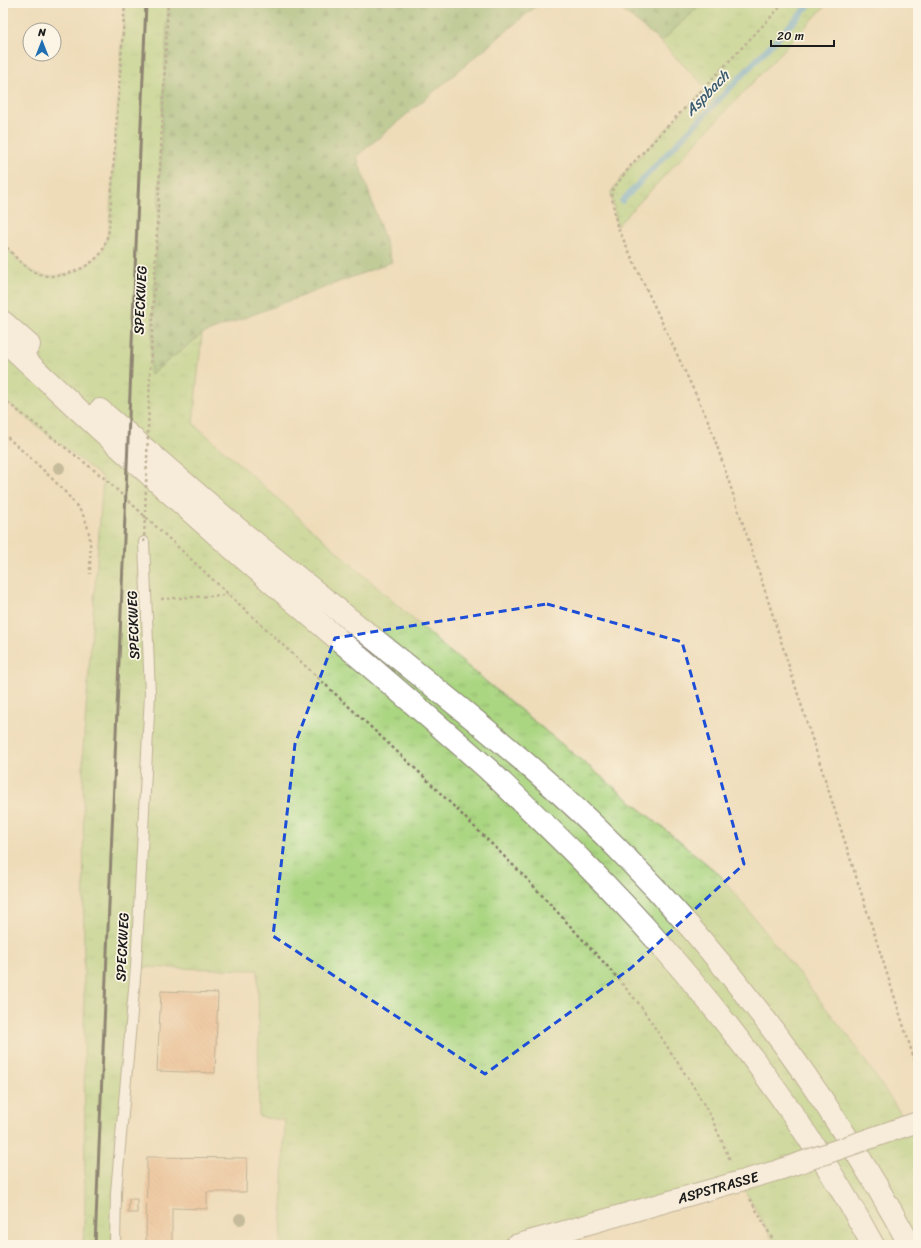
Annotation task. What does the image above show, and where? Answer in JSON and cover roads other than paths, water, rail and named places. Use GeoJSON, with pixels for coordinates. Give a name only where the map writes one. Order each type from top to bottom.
{"type":"FeatureCollection","features":[{"type":"Feature","properties":{"kind":"highway"},"geometry":{"type":"LineString","coordinates":[[3,322],[169,470],[550,785],[641,873],[716,960],[778,1040],[828,1110],[878,1189],[917,1245]]}},
{"type":"Feature","properties":{"kind":"highway"},"geometry":{"type":"LineString","coordinates":[[3,340],[186,508],[396,688],[490,771],[603,882],[660,944],[749,1054],[782,1100],[845,1195],[873,1245]]}},
{"type":"Feature","properties":{"kind":"highway"},"geometry":{"type":"LineString","coordinates":[[878,1189],[910,1245]]}},
{"type":"Feature","properties":{"kind":"street","name":"ASPSTRASSE"},"geometry":{"type":"LineString","coordinates":[[515,1245],[740,1182],[779,1170],[910,1124]]}},
{"type":"Feature","properties":{"kind":"lane","name":"SPECKWEG"},"geometry":{"type":"LineString","coordinates":[[115,1245],[116,1192],[136,967],[149,702],[144,542]]}},
{"type":"Feature","properties":{"kind":"waterway","name":"Aspbach"},"geometry":{"type":"LineString","coordinates":[[622,201],[811,3]]}},
{"type":"Feature","properties":{"kind":"railway"},"geometry":{"type":"LineString","coordinates":[[95,1245],[146,3]]}}]}
